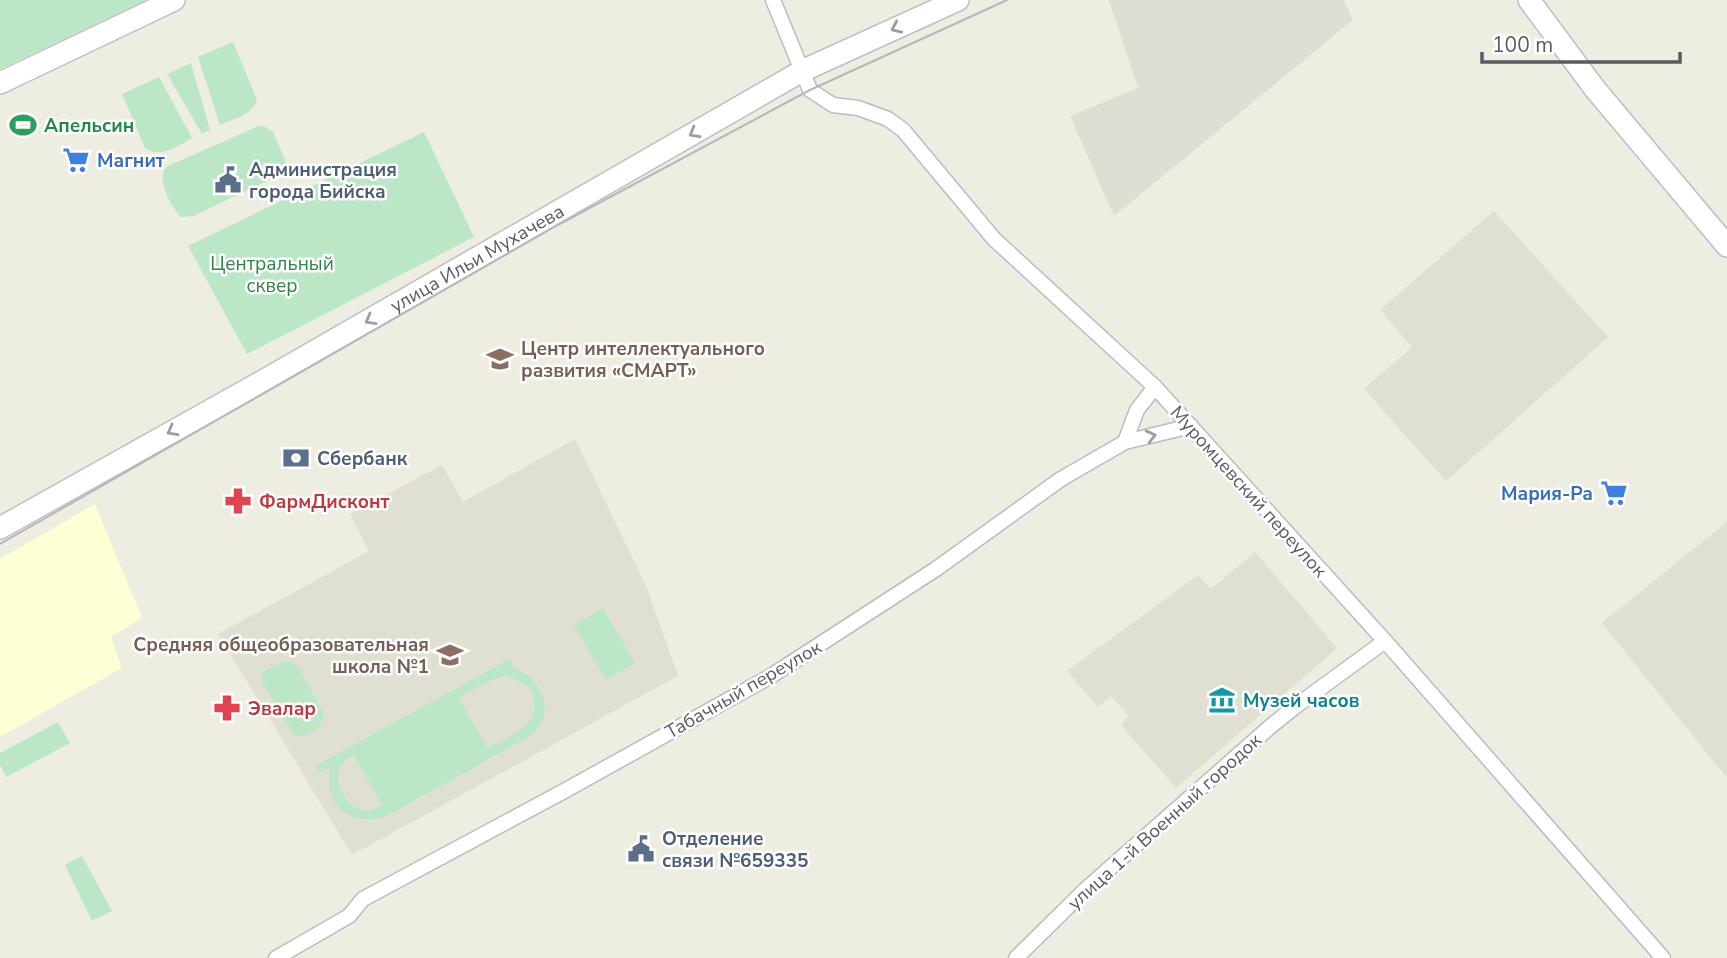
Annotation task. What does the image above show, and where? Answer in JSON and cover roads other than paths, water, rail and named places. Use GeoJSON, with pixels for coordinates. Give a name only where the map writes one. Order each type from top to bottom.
{"type":"FeatureCollection","features":[{"type":"Feature","properties":{"kind":"main road"},"geometry":{"type":"LineString","coordinates":[[0,83],[174,0]]}},
{"type":"Feature","properties":{"kind":"main road","name":"улица Ильи Мухачева"},"geometry":{"type":"LineString","coordinates":[[0,527],[254,386],[802,71],[958,0]]}},
{"type":"Feature","properties":{"kind":"main road"},"geometry":{"type":"LineString","coordinates":[[1529,0],[1595,89],[1727,246]]}},
{"type":"Feature","properties":{"kind":"street","name":"Муромцевский переулок"},"geometry":{"type":"LineString","coordinates":[[773,0],[810,90],[833,105],[858,108],[888,119],[903,130],[994,239],[1155,387],[1191,426],[1385,641],[1663,958]]}},
{"type":"Feature","properties":{"kind":"street"},"geometry":{"type":"LineString","coordinates":[[1125,442],[1137,410],[1155,387]]}},
{"type":"Feature","properties":{"kind":"street","name":"Табачный переулок"},"geometry":{"type":"LineString","coordinates":[[275,958],[349,916],[363,899],[771,676],[936,569],[1061,479],[1125,442],[1191,426]]}},
{"type":"Feature","properties":{"kind":"street","name":"улица 1-й Военный городок"},"geometry":{"type":"LineString","coordinates":[[1016,958],[1085,890],[1271,726],[1385,641]]}},
{"type":"Feature","properties":{"kind":"tram line"},"geometry":{"type":"LineString","coordinates":[[0,544],[556,226],[810,90],[1007,0]]}},
{"type":"Feature","properties":{"kind":"place","name":"Апельсин"},"geometry":{"type":"Point","coordinates":[23,125]}},
{"type":"Feature","properties":{"kind":"place","name":"Магнит"},"geometry":{"type":"Point","coordinates":[76,160]}},
{"type":"Feature","properties":{"kind":"place","name":"Администрация города Бийска"},"geometry":{"type":"Point","coordinates":[228,180]}},
{"type":"Feature","properties":{"kind":"place","name":"Центр интеллектуального развития «СМАРТ»"},"geometry":{"type":"Point","coordinates":[500,359]}},
{"type":"Feature","properties":{"kind":"place","name":"Сбербанк"},"geometry":{"type":"Point","coordinates":[296,458]}},
{"type":"Feature","properties":{"kind":"place","name":"Мария-Ра"},"geometry":{"type":"Point","coordinates":[1614,493]}},
{"type":"Feature","properties":{"kind":"place","name":"ФармДисконт"},"geometry":{"type":"Point","coordinates":[238,501]}},
{"type":"Feature","properties":{"kind":"place","name":"Средняя общеобразовательная школа №1"},"geometry":{"type":"Point","coordinates":[450,655]}},
{"type":"Feature","properties":{"kind":"place","name":"Музей часов"},"geometry":{"type":"Point","coordinates":[1222,700]}},
{"type":"Feature","properties":{"kind":"place","name":"Эвалар"},"geometry":{"type":"Point","coordinates":[227,708]}},
{"type":"Feature","properties":{"kind":"place","name":"Отделение связи №659335"},"geometry":{"type":"Point","coordinates":[641,849]}},
{"type":"Feature","properties":{"kind":"park label","name":"Центральный сквер"},"geometry":{"type":"Point","coordinates":[272,274]}}]}
